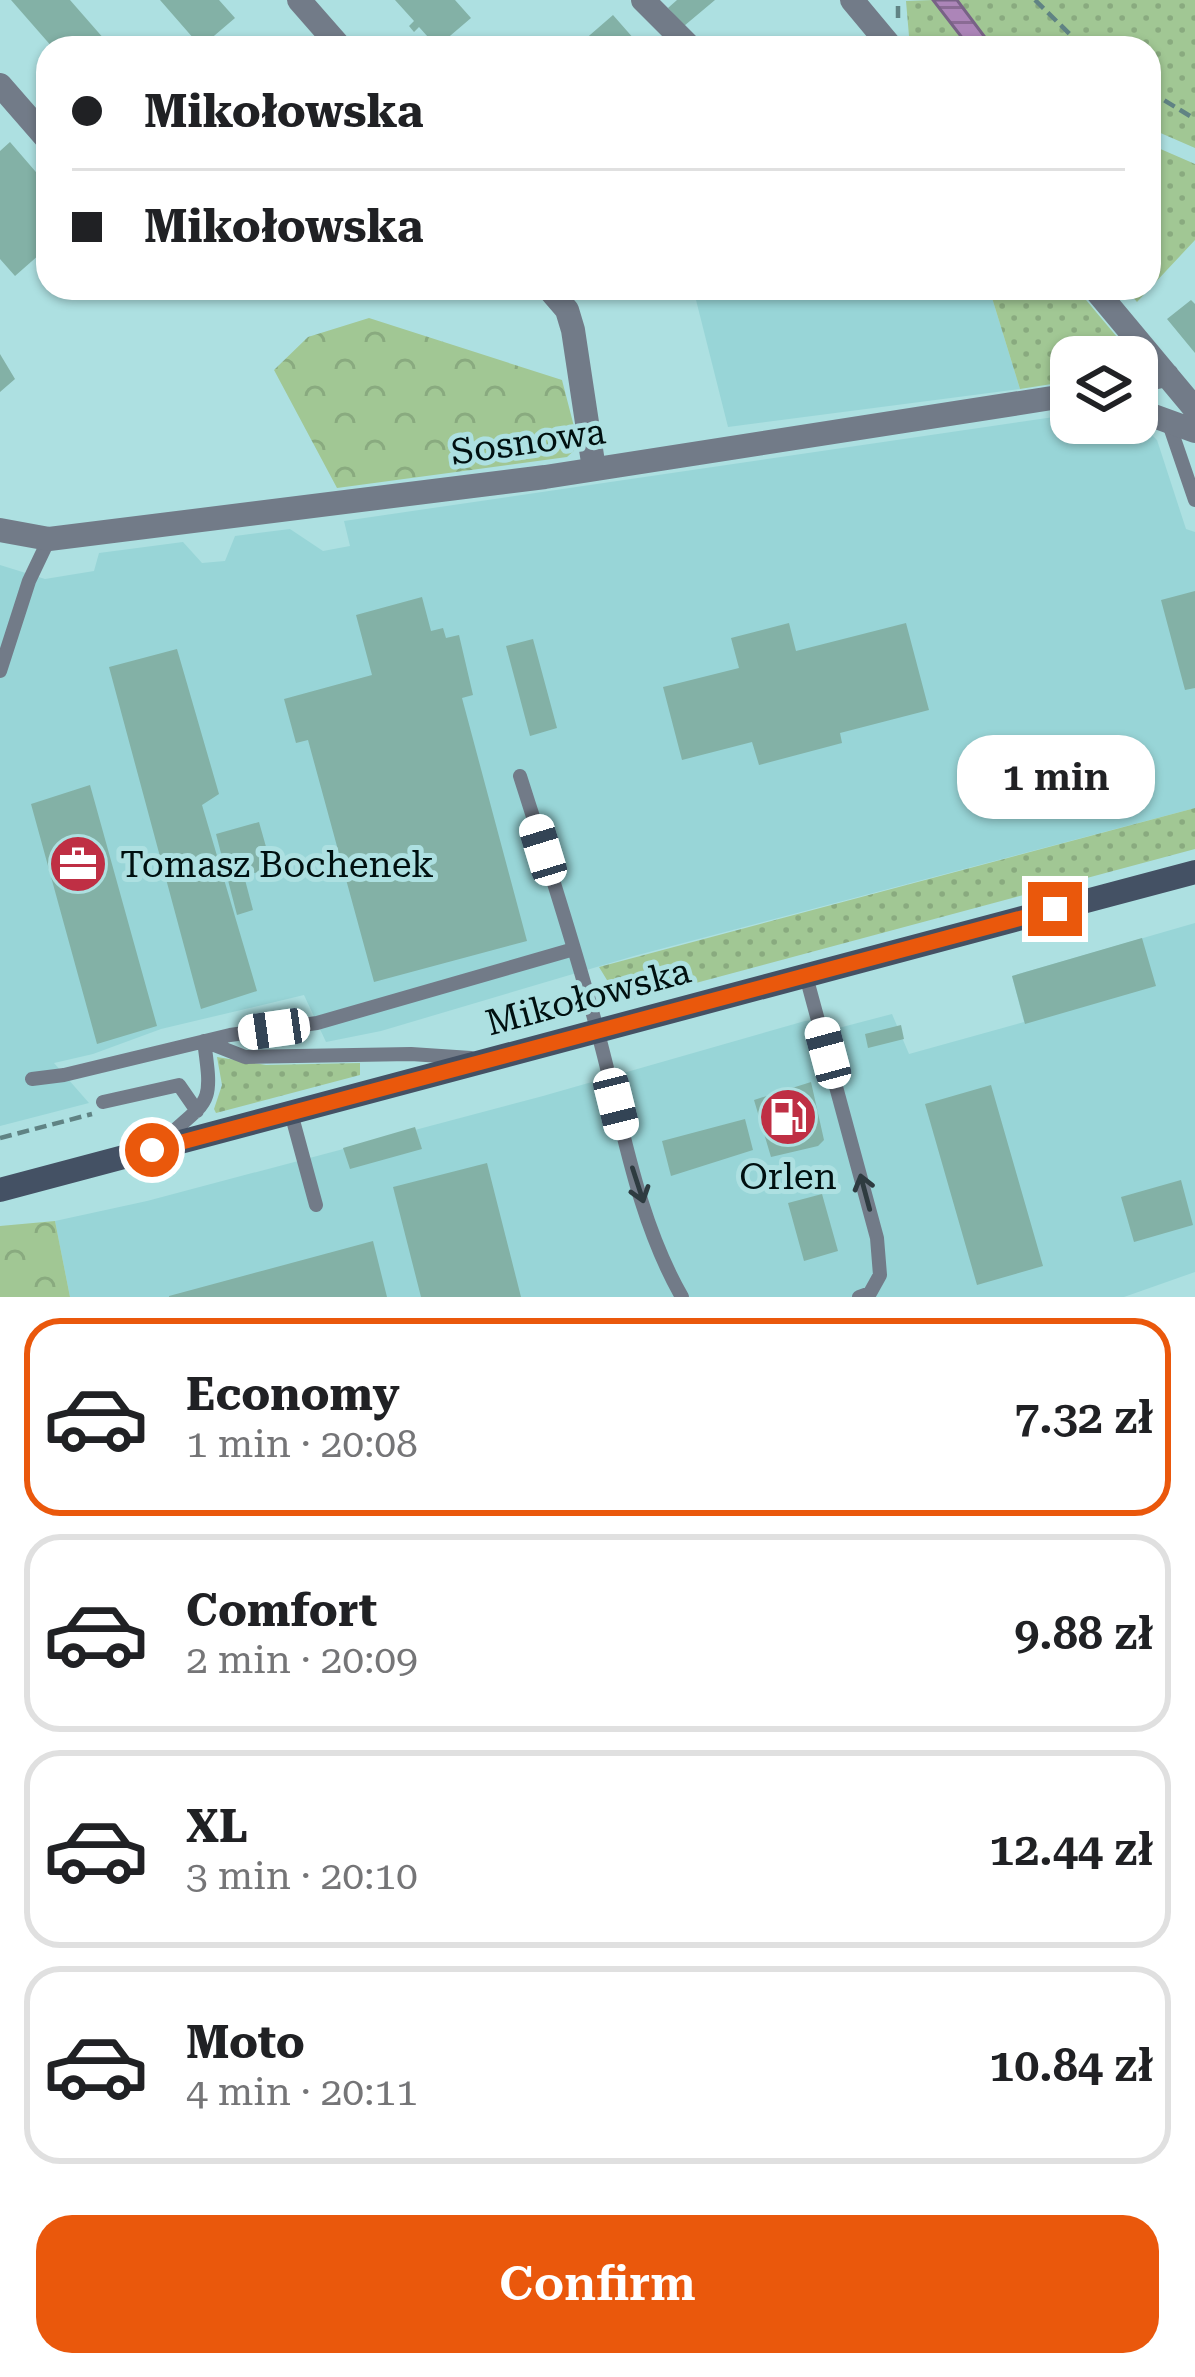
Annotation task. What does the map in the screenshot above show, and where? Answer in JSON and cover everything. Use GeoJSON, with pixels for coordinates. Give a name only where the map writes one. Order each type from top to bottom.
{"type":"FeatureCollection","features":[{"type":"Feature","properties":{"kind":"main road","name":"Mikołowska"},"geometry":{"type":"LineString","coordinates":[[0,1190],[1195,872]]}},
{"type":"Feature","properties":{"kind":"street"},"geometry":{"type":"LineString","coordinates":[[299,0],[330,36]]}},
{"type":"Feature","properties":{"kind":"street"},"geometry":{"type":"LineString","coordinates":[[644,0],[679,36]]}},
{"type":"Feature","properties":{"kind":"street"},"geometry":{"type":"LineString","coordinates":[[852,0],[882,36]]}},
{"type":"Feature","properties":{"kind":"street"},"geometry":{"type":"LineString","coordinates":[[0,85],[36,126]]}},
{"type":"Feature","properties":{"kind":"street"},"geometry":{"type":"LineString","coordinates":[[558,300],[573,330],[594,469]]}},
{"type":"Feature","properties":{"kind":"street"},"geometry":{"type":"LineString","coordinates":[[1102,300],[1125,336]]}},
{"type":"Feature","properties":{"kind":"street"},"geometry":{"type":"LineString","coordinates":[[1158,370],[1195,409]]}},
{"type":"Feature","properties":{"kind":"street"},"geometry":{"type":"LineString","coordinates":[[1158,380],[1170,380]]}},
{"type":"Feature","properties":{"kind":"street"},"geometry":{"type":"LineString","coordinates":[[1158,395],[1170,380]]}},
{"type":"Feature","properties":{"kind":"street","name":"Sosnowa"},"geometry":{"type":"LineString","coordinates":[[0,530],[49,539],[594,469],[1050,399]]}},
{"type":"Feature","properties":{"kind":"street"},"geometry":{"type":"LineString","coordinates":[[1158,417],[1195,431]]}},
{"type":"Feature","properties":{"kind":"lane"},"geometry":{"type":"LineString","coordinates":[[1168,421],[1195,500]]}},
{"type":"Feature","properties":{"kind":"lane"},"geometry":{"type":"LineString","coordinates":[[0,671],[29,581],[49,539]]}},
{"type":"Feature","properties":{"kind":"lane"},"geometry":{"type":"LineString","coordinates":[[520,776],[598,1031],[634,1178],[668,1272],[682,1297]]}},
{"type":"Feature","properties":{"kind":"lane"},"geometry":{"type":"LineString","coordinates":[[32,1079],[204,1041],[316,1023],[574,949]]}},
{"type":"Feature","properties":{"kind":"lane"},"geometry":{"type":"LineString","coordinates":[[806,976],[878,1238],[880,1275],[870,1292],[859,1297]]}},
{"type":"Feature","properties":{"kind":"lane"},"geometry":{"type":"LineString","coordinates":[[204,1041],[244,1057],[411,1054],[492,1059]]}},
{"type":"Feature","properties":{"kind":"lane"},"geometry":{"type":"LineString","coordinates":[[152,1150],[196,1111],[210,1090],[204,1041]]}},
{"type":"Feature","properties":{"kind":"lane"},"geometry":{"type":"LineString","coordinates":[[103,1102],[179,1085],[196,1111]]}},
{"type":"Feature","properties":{"kind":"lane"},"geometry":{"type":"LineString","coordinates":[[291,1113],[316,1205]]}},
{"type":"Feature","properties":{"kind":"path"},"geometry":{"type":"LineString","coordinates":[[1035,0],[1072,36]]}},
{"type":"Feature","properties":{"kind":"path"},"geometry":{"type":"LineString","coordinates":[[1161,98],[1195,119]]}},
{"type":"Feature","properties":{"kind":"path"},"geometry":{"type":"LineString","coordinates":[[0,1138],[98,1112],[103,1102]]}},
{"type":"Feature","properties":{"kind":"shaded area"},"geometry":{"type":"Polygon","coordinates":[[[933,0],[957,0],[984,36],[961,36],[933,0]]]}},
{"type":"Feature","properties":{"kind":"shaded area"},"geometry":{"type":"Polygon","coordinates":[[[696,300],[993,300],[1020,389],[728,427],[696,300]]]}},
{"type":"Feature","properties":{"kind":"shaded area"},"geometry":{"type":"Polygon","coordinates":[[[1050,418],[1050,444],[1158,443],[1186,529],[1195,532],[1195,808],[634,956],[381,1031],[326,1042],[304,995],[161,1029],[54,1063],[89,1103],[0,1126],[0,565],[45,579],[94,571],[99,553],[183,542],[202,563],[225,561],[235,536],[290,529],[323,551],[350,546],[344,521],[1050,418]]]}},
{"type":"Feature","properties":{"kind":"shaded area"},"geometry":{"type":"Polygon","coordinates":[[[1195,923],[1195,1272],[1124,1297],[70,1297],[55,1221],[543,1096],[805,1021],[816,1020],[827,1031],[892,1014],[909,1054],[1024,1022],[1012,976],[1195,923]]]}},
{"type":"Feature","properties":{"kind":"green space"},"geometry":{"type":"Polygon","coordinates":[[[933,0],[961,36],[909,36],[906,1],[933,0]]]}},
{"type":"Feature","properties":{"kind":"green space"},"geometry":{"type":"Polygon","coordinates":[[[957,0],[1195,0],[1195,148],[1161,133],[1161,36],[984,36],[957,0]]]}},
{"type":"Feature","properties":{"kind":"green space"},"geometry":{"type":"Polygon","coordinates":[[[1161,149],[1195,164],[1195,240],[1161,276],[1161,149]]]}},
{"type":"Feature","properties":{"kind":"green space"},"geometry":{"type":"Polygon","coordinates":[[[993,300],[1086,300],[1116,336],[1050,336],[1050,384],[1020,389],[993,300]]]}},
{"type":"Feature","properties":{"kind":"green space"},"geometry":{"type":"Polygon","coordinates":[[[369,318],[562,380],[579,446],[567,457],[337,488],[274,370],[308,337],[369,318]]]}},
{"type":"Feature","properties":{"kind":"green space"},"geometry":{"type":"Polygon","coordinates":[[[1195,808],[1195,849],[621,1003],[599,967],[1195,808]]]}},
{"type":"Feature","properties":{"kind":"green space"},"geometry":{"type":"Polygon","coordinates":[[[217,1057],[266,1065],[360,1063],[360,1075],[216,1113],[222,1085],[217,1057]]]}},
{"type":"Feature","properties":{"kind":"green space"},"geometry":{"type":"Polygon","coordinates":[[[55,1221],[70,1297],[0,1297],[0,1226],[55,1221]]]}},
{"type":"Feature","properties":{"kind":"building"},"geometry":{"type":"Polygon","coordinates":[[[11,0],[70,0],[102,36],[42,36],[11,0]]]}},
{"type":"Feature","properties":{"kind":"building"},"geometry":{"type":"Polygon","coordinates":[[[160,0],[219,0],[235,18],[214,36],[191,36],[160,0]]]}},
{"type":"Feature","properties":{"kind":"building"},"geometry":{"type":"Polygon","coordinates":[[[395,0],[455,0],[471,18],[450,36],[427,36],[419,27],[414,32],[409,26],[414,21],[395,0]]]}},
{"type":"Feature","properties":{"kind":"building"},"geometry":{"type":"Polygon","coordinates":[[[677,0],[715,0],[684,26],[668,8],[677,0]]]}},
{"type":"Feature","properties":{"kind":"building"},"geometry":{"type":"Polygon","coordinates":[[[613,15],[631,36],[589,36],[613,15]]]}},
{"type":"Feature","properties":{"kind":"building"},"geometry":{"type":"Polygon","coordinates":[[[10,142],[36,172],[36,258],[15,276],[0,259],[0,151],[10,142]]]}},
{"type":"Feature","properties":{"kind":"building"},"geometry":{"type":"Polygon","coordinates":[[[1191,300],[1195,304],[1195,353],[1167,319],[1191,300]]]}},
{"type":"Feature","properties":{"kind":"building"},"geometry":{"type":"Polygon","coordinates":[[[0,354],[15,379],[0,392],[0,354]]]}},
{"type":"Feature","properties":{"kind":"building"},"geometry":{"type":"Polygon","coordinates":[[[1195,591],[1195,688],[1185,690],[1161,600],[1195,591]]]}},
{"type":"Feature","properties":{"kind":"building"},"geometry":{"type":"Polygon","coordinates":[[[422,597],[431,631],[443,628],[446,638],[459,635],[473,695],[462,698],[527,941],[374,982],[308,740],[296,743],[284,699],[372,675],[356,615],[422,597]]]}},
{"type":"Feature","properties":{"kind":"building"},"geometry":{"type":"Polygon","coordinates":[[[789,623],[796,651],[906,623],[929,710],[840,733],[842,743],[759,765],[752,742],[682,760],[663,687],[739,668],[731,638],[789,623]]]}},
{"type":"Feature","properties":{"kind":"building"},"geometry":{"type":"Polygon","coordinates":[[[533,639],[557,728],[530,736],[506,646],[533,639]]]}},
{"type":"Feature","properties":{"kind":"building"},"geometry":{"type":"Polygon","coordinates":[[[177,649],[219,794],[202,805],[257,991],[201,1009],[109,667],[177,649]]]}},
{"type":"Feature","properties":{"kind":"building"},"geometry":{"type":"Polygon","coordinates":[[[90,785],[157,1026],[97,1044],[31,804],[90,785]]]}},
{"type":"Feature","properties":{"kind":"building"},"geometry":{"type":"Polygon","coordinates":[[[259,822],[272,868],[244,876],[253,910],[237,915],[216,834],[259,822]]]}},
{"type":"Feature","properties":{"kind":"building"},"geometry":{"type":"Polygon","coordinates":[[[1142,938],[1156,986],[1025,1024],[1012,976],[1142,938]]]}},
{"type":"Feature","properties":{"kind":"building"},"geometry":{"type":"Polygon","coordinates":[[[901,1025],[904,1039],[868,1048],[865,1034],[901,1025]]]}},
{"type":"Feature","properties":{"kind":"building"},"geometry":{"type":"Polygon","coordinates":[[[811,1082],[824,1140],[818,1146],[771,1157],[754,1100],[811,1082]]]}},
{"type":"Feature","properties":{"kind":"building"},"geometry":{"type":"Polygon","coordinates":[[[991,1085],[1043,1266],[977,1285],[925,1104],[991,1085]]]}},
{"type":"Feature","properties":{"kind":"building"},"geometry":{"type":"Polygon","coordinates":[[[745,1119],[753,1150],[671,1176],[662,1141],[745,1119]]]}},
{"type":"Feature","properties":{"kind":"building"},"geometry":{"type":"Polygon","coordinates":[[[415,1127],[422,1149],[350,1169],[343,1148],[415,1127]]]}},
{"type":"Feature","properties":{"kind":"building"},"geometry":{"type":"Polygon","coordinates":[[[487,1163],[521,1297],[421,1297],[393,1187],[487,1163]]]}},
{"type":"Feature","properties":{"kind":"building"},"geometry":{"type":"Polygon","coordinates":[[[1181,1180],[1193,1225],[1134,1242],[1121,1197],[1181,1180]]]}},
{"type":"Feature","properties":{"kind":"building"},"geometry":{"type":"Polygon","coordinates":[[[822,1194],[838,1251],[804,1261],[788,1203],[822,1194]]]}},
{"type":"Feature","properties":{"kind":"building"},"geometry":{"type":"Polygon","coordinates":[[[373,1241],[387,1297],[169,1297],[169,1296],[373,1241]]]}},
{"type":"Feature","properties":{"kind":"place","name":"Tomasz Bochenek"},"geometry":{"type":"Point","coordinates":[78,864]}},
{"type":"Feature","properties":{"kind":"place","name":"Orlen"},"geometry":{"type":"Point","coordinates":[788,1117]}},
{"type":"Feature","properties":{"kind":"route"},"geometry":{"type":"LineString","coordinates":[[152,1150],[1055,909]]}}]}
